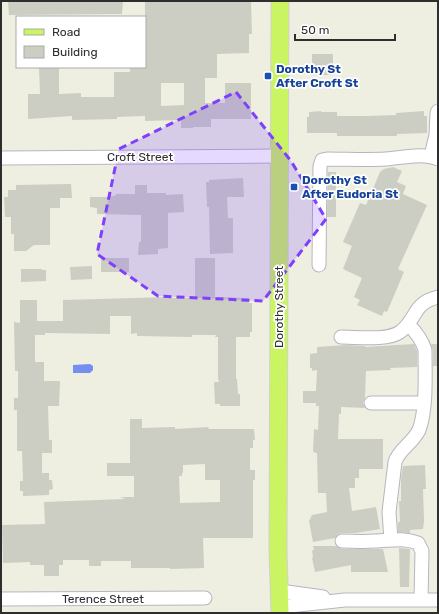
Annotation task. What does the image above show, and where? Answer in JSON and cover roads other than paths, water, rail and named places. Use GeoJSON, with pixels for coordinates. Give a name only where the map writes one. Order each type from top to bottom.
{"type":"FeatureCollection","features":[{"type":"Feature","properties":{"kind":"main road","name":"Dorothy Street"},"geometry":{"type":"LineString","coordinates":[[280,1],[278,551],[280,604]]}},
{"type":"Feature","properties":{"kind":"street"},"geometry":{"type":"LineString","coordinates":[[319,265],[320,166],[322,160],[327,158],[384,159],[420,156],[435,157],[438,111]]}},
{"type":"Feature","properties":{"kind":"street","name":"Croft Street"},"geometry":{"type":"LineString","coordinates":[[1,158],[279,156]]}},
{"type":"Feature","properties":{"kind":"street"},"geometry":{"type":"LineString","coordinates":[[341,337],[388,337],[401,332],[408,324],[419,306],[430,299],[438,297]]}},
{"type":"Feature","properties":{"kind":"street"},"geometry":{"type":"LineString","coordinates":[[391,540],[389,512],[397,456],[412,441],[418,430],[424,403],[424,345],[408,324]]}},
{"type":"Feature","properties":{"kind":"street"},"geometry":{"type":"LineString","coordinates":[[371,403],[424,403]]}},
{"type":"Feature","properties":{"kind":"street"},"geometry":{"type":"LineString","coordinates":[[342,541],[409,539],[418,543],[422,551],[421,600]]}},
{"type":"Feature","properties":{"kind":"street","name":"Terence Street"},"geometry":{"type":"LineString","coordinates":[[1,599],[204,598]]}},
{"type":"Feature","properties":{"kind":"street"},"geometry":{"type":"LineString","coordinates":[[280,604],[345,600],[438,600]]}},
{"type":"Feature","properties":{"kind":"water"},"geometry":{"type":"Polygon","coordinates":[[[90,364],[93,366],[93,370],[90,373],[73,373],[73,365],[90,364]]]}},
{"type":"Feature","properties":{"kind":"place","name":"Dorothy St After Croft St"},"geometry":{"type":"Point","coordinates":[268,76]}},
{"type":"Feature","properties":{"kind":"place","name":"Dorothy St After Eudoria St"},"geometry":{"type":"Point","coordinates":[294,187]}}]}
